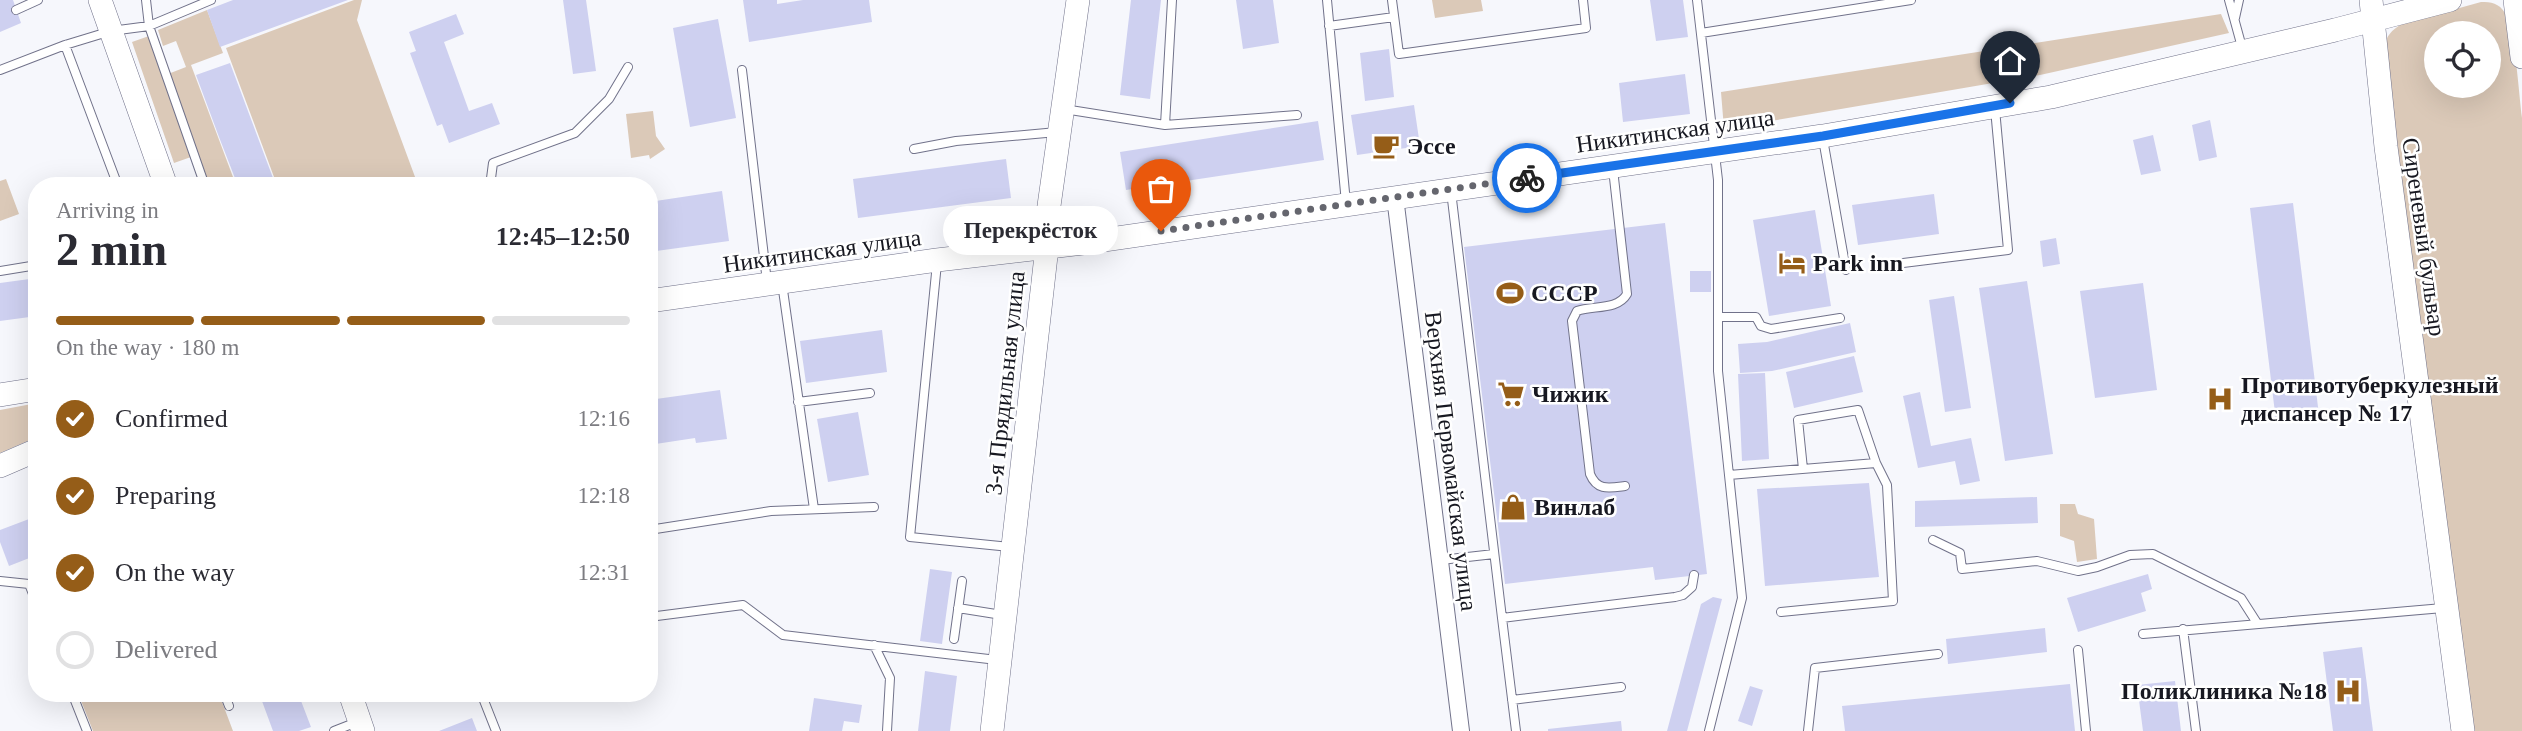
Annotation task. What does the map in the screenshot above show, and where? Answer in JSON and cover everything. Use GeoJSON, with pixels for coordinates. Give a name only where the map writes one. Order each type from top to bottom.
{"type":"FeatureCollection","features":[{"type":"Feature","properties":{"kind":"street"},"geometry":{"type":"LineString","coordinates":[[100,0],[163,177]]}},
{"type":"Feature","properties":{"kind":"street","name":"3-я Прядильная улица"},"geometry":{"type":"LineString","coordinates":[[992,731],[1047,247],[1047,220],[1078,0]]}},
{"type":"Feature","properties":{"kind":"street","name":"Никитинская улица"},"geometry":{"type":"LineString","coordinates":[[658,300],[1823,136],[2051,97],[2243,51],[2372,10],[2450,0]]}},
{"type":"Feature","properties":{"kind":"street"},"geometry":{"type":"LineString","coordinates":[[2515,0],[2522,57]]}},
{"type":"Feature","properties":{"kind":"street","name":"Сиреневый бульвар"},"geometry":{"type":"LineString","coordinates":[[2372,10],[2384,135],[2463,731]]}},
{"type":"Feature","properties":{"kind":"street","name":"Верхняя Первомайская улица"},"geometry":{"type":"LineString","coordinates":[[1395,197],[1461,731]]}},
{"type":"Feature","properties":{"kind":"street"},"geometry":{"type":"LineString","coordinates":[[0,395],[28,390]]}},
{"type":"Feature","properties":{"kind":"street"},"geometry":{"type":"LineString","coordinates":[[0,466],[28,454]]}},
{"type":"Feature","properties":{"kind":"street"},"geometry":{"type":"LineString","coordinates":[[353,702],[362,726]]}},
{"type":"Feature","properties":{"kind":"lane"},"geometry":{"type":"LineString","coordinates":[[16,10],[38,0]]}},
{"type":"Feature","properties":{"kind":"lane"},"geometry":{"type":"LineString","coordinates":[[146,0],[149,26],[202,177]]}},
{"type":"Feature","properties":{"kind":"lane"},"geometry":{"type":"LineString","coordinates":[[0,70],[111,31],[149,26],[211,0]]}},
{"type":"Feature","properties":{"kind":"lane"},"geometry":{"type":"LineString","coordinates":[[1165,125],[1172,0]]}},
{"type":"Feature","properties":{"kind":"lane"},"geometry":{"type":"LineString","coordinates":[[1327,0],[1347,204]]}},
{"type":"Feature","properties":{"kind":"lane"},"geometry":{"type":"LineString","coordinates":[[1392,0],[1399,54],[1587,28],[1583,0]]}},
{"type":"Feature","properties":{"kind":"lane"},"geometry":{"type":"LineString","coordinates":[[1697,0],[1718,180],[1718,371],[1742,598],[1709,731]]}},
{"type":"Feature","properties":{"kind":"lane"},"geometry":{"type":"LineString","coordinates":[[1701,33],[1911,0]]}},
{"type":"Feature","properties":{"kind":"lane"},"geometry":{"type":"LineString","coordinates":[[2228,0],[2243,51]]}},
{"type":"Feature","properties":{"kind":"lane"},"geometry":{"type":"LineString","coordinates":[[2235,19],[2239,0]]}},
{"type":"Feature","properties":{"kind":"lane"},"geometry":{"type":"LineString","coordinates":[[1329,26],[1394,16]]}},
{"type":"Feature","properties":{"kind":"lane"},"geometry":{"type":"LineString","coordinates":[[65,45],[115,177]]}},
{"type":"Feature","properties":{"kind":"lane"},"geometry":{"type":"LineString","coordinates":[[491,177],[493,163],[575,133],[609,99],[628,67]]}},
{"type":"Feature","properties":{"kind":"lane"},"geometry":{"type":"LineString","coordinates":[[742,70],[814,509]]}},
{"type":"Feature","properties":{"kind":"lane"},"geometry":{"type":"LineString","coordinates":[[1887,265],[2008,250],[1995,106]]}},
{"type":"Feature","properties":{"kind":"lane"},"geometry":{"type":"LineString","coordinates":[[1063,109],[1165,125],[1297,116]]}},
{"type":"Feature","properties":{"kind":"lane"},"geometry":{"type":"LineString","coordinates":[[914,149],[956,141],[1060,132]]}},
{"type":"Feature","properties":{"kind":"lane"},"geometry":{"type":"LineString","coordinates":[[1823,136],[1846,270]]}},
{"type":"Feature","properties":{"kind":"lane"},"geometry":{"type":"LineString","coordinates":[[1613,166],[1627,294],[1623,300],[1612,306],[1577,311],[1572,321],[1590,474],[1597,485],[1603,488],[1625,486]]}},
{"type":"Feature","properties":{"kind":"lane"},"geometry":{"type":"LineString","coordinates":[[1451,189],[1516,731]]}},
{"type":"Feature","properties":{"kind":"lane"},"geometry":{"type":"LineString","coordinates":[[937,260],[910,537],[1013,547]]}},
{"type":"Feature","properties":{"kind":"lane"},"geometry":{"type":"LineString","coordinates":[[0,271],[28,266]]}},
{"type":"Feature","properties":{"kind":"lane"},"geometry":{"type":"LineString","coordinates":[[1718,317],[1756,317],[1761,326],[1771,329],[1840,318]]}},
{"type":"Feature","properties":{"kind":"lane"},"geometry":{"type":"LineString","coordinates":[[798,402],[870,393]]}},
{"type":"Feature","properties":{"kind":"lane"},"geometry":{"type":"LineString","coordinates":[[1781,612],[1894,601],[1887,485],[1858,410],[1798,420],[1803,469]]}},
{"type":"Feature","properties":{"kind":"lane"},"geometry":{"type":"LineString","coordinates":[[1729,475],[1877,463]]}},
{"type":"Feature","properties":{"kind":"lane"},"geometry":{"type":"LineString","coordinates":[[658,529],[771,511],[874,507]]}},
{"type":"Feature","properties":{"kind":"lane"},"geometry":{"type":"LineString","coordinates":[[1933,540],[1960,553],[1962,569],[2037,561],[2078,570],[2097,567],[2130,555],[2153,554],[2241,598],[2257,623]]}},
{"type":"Feature","properties":{"kind":"lane"},"geometry":{"type":"LineString","coordinates":[[1441,560],[1494,554]]}},
{"type":"Feature","properties":{"kind":"lane"},"geometry":{"type":"LineString","coordinates":[[1502,618],[1675,597],[1683,595],[1692,587],[1694,575]]}},
{"type":"Feature","properties":{"kind":"lane"},"geometry":{"type":"LineString","coordinates":[[0,581],[28,582]]}},
{"type":"Feature","properties":{"kind":"lane"},"geometry":{"type":"LineString","coordinates":[[954,639],[962,581]]}},
{"type":"Feature","properties":{"kind":"lane"},"geometry":{"type":"LineString","coordinates":[[658,616],[743,605],[783,635],[1000,660]]}},
{"type":"Feature","properties":{"kind":"lane"},"geometry":{"type":"LineString","coordinates":[[958,608],[1005,615]]}},
{"type":"Feature","properties":{"kind":"lane"},"geometry":{"type":"LineString","coordinates":[[2143,634],[2446,608]]}},
{"type":"Feature","properties":{"kind":"lane"},"geometry":{"type":"LineString","coordinates":[[2183,629],[2196,731]]}},
{"type":"Feature","properties":{"kind":"lane"},"geometry":{"type":"LineString","coordinates":[[874,645],[890,678],[887,731]]}},
{"type":"Feature","properties":{"kind":"lane"},"geometry":{"type":"LineString","coordinates":[[2078,650],[2086,731]]}},
{"type":"Feature","properties":{"kind":"lane"},"geometry":{"type":"LineString","coordinates":[[1808,731],[1815,668],[1938,654]]}},
{"type":"Feature","properties":{"kind":"lane"},"geometry":{"type":"LineString","coordinates":[[1512,701],[1621,687]]}},
{"type":"Feature","properties":{"kind":"lane"},"geometry":{"type":"LineString","coordinates":[[76,702],[87,731]]}},
{"type":"Feature","properties":{"kind":"lane"},"geometry":{"type":"LineString","coordinates":[[227,702],[229,706]]}},
{"type":"Feature","properties":{"kind":"lane"},"geometry":{"type":"LineString","coordinates":[[485,702],[496,731]]}},
{"type":"Feature","properties":{"kind":"lane"},"geometry":{"type":"LineString","coordinates":[[334,731],[362,726]]}},
{"type":"Feature","properties":{"kind":"shaded area"},"geometry":{"type":"Polygon","coordinates":[[[354,0],[362,0],[357,20],[415,177],[274,177],[226,48],[354,0]]]}},
{"type":"Feature","properties":{"kind":"shaded area"},"geometry":{"type":"Polygon","coordinates":[[[1432,0],[1481,0],[1483,11],[1435,18],[1432,0]]]}},
{"type":"Feature","properties":{"kind":"shaded area"},"geometry":{"type":"Polygon","coordinates":[[[2481,2],[2491,3],[2505,13],[2514,47],[2522,118],[2522,731],[2471,731],[2383,74],[2385,45],[2395,29],[2402,24],[2481,2]]]}},
{"type":"Feature","properties":{"kind":"shaded area"},"geometry":{"type":"Polygon","coordinates":[[[207,10],[223,53],[191,65],[233,177],[205,177],[168,74],[186,67],[176,41],[163,46],[158,30],[207,10]]]}},
{"type":"Feature","properties":{"kind":"shaded area"},"geometry":{"type":"Polygon","coordinates":[[[2221,14],[2229,33],[2040,75],[1724,129],[1721,92],[2221,14]]]}},
{"type":"Feature","properties":{"kind":"shaded area"},"geometry":{"type":"Polygon","coordinates":[[[149,36],[191,157],[174,163],[132,42],[149,36]]]}},
{"type":"Feature","properties":{"kind":"shaded area"},"geometry":{"type":"Polygon","coordinates":[[[653,111],[656,136],[665,149],[650,159],[649,155],[631,158],[626,114],[653,111]]]}},
{"type":"Feature","properties":{"kind":"shaded area"},"geometry":{"type":"Polygon","coordinates":[[[6,179],[19,214],[0,221],[0,181],[6,179]]]}},
{"type":"Feature","properties":{"kind":"shaded area"},"geometry":{"type":"Polygon","coordinates":[[[28,405],[28,441],[0,453],[0,410],[28,405]]]}},
{"type":"Feature","properties":{"kind":"shaded area"},"geometry":{"type":"Polygon","coordinates":[[[2060,504],[2075,504],[2078,514],[2094,519],[2097,559],[2077,562],[2074,541],[2060,536],[2060,504]]]}},
{"type":"Feature","properties":{"kind":"shaded area"},"geometry":{"type":"Polygon","coordinates":[[[82,702],[222,702],[233,731],[93,731],[82,702]]]}},
{"type":"Feature","properties":{"kind":"building"},"geometry":{"type":"Polygon","coordinates":[[[0,0],[13,0],[21,23],[0,32],[0,0]]]}},
{"type":"Feature","properties":{"kind":"building"},"geometry":{"type":"Polygon","coordinates":[[[233,0],[348,0],[220,47],[207,10],[233,0]]]}},
{"type":"Feature","properties":{"kind":"building"},"geometry":{"type":"Polygon","coordinates":[[[563,0],[586,0],[596,71],[573,74],[563,0]]]}},
{"type":"Feature","properties":{"kind":"building"},"geometry":{"type":"Polygon","coordinates":[[[743,0],[777,0],[777,4],[803,0],[869,0],[872,22],[749,42],[743,0]]]}},
{"type":"Feature","properties":{"kind":"building"},"geometry":{"type":"Polygon","coordinates":[[[1131,0],[1161,0],[1150,99],[1120,95],[1131,0]]]}},
{"type":"Feature","properties":{"kind":"building"},"geometry":{"type":"Polygon","coordinates":[[[1236,0],[1273,0],[1279,43],[1243,49],[1236,0]]]}},
{"type":"Feature","properties":{"kind":"building"},"geometry":{"type":"Polygon","coordinates":[[[1650,0],[1683,0],[1688,37],[1656,41],[1650,0]]]}},
{"type":"Feature","properties":{"kind":"building"},"geometry":{"type":"Polygon","coordinates":[[[456,14],[464,34],[444,42],[469,111],[492,103],[500,124],[449,143],[442,124],[437,126],[410,53],[416,51],[409,32],[456,14]]]}},
{"type":"Feature","properties":{"kind":"building"},"geometry":{"type":"Polygon","coordinates":[[[718,19],[736,118],[690,127],[673,28],[718,19]]]}},
{"type":"Feature","properties":{"kind":"building"},"geometry":{"type":"Polygon","coordinates":[[[1389,49],[1394,97],[1365,101],[1360,53],[1389,49]]]}},
{"type":"Feature","properties":{"kind":"building"},"geometry":{"type":"Polygon","coordinates":[[[230,63],[273,177],[235,177],[196,75],[230,63]]]}},
{"type":"Feature","properties":{"kind":"building"},"geometry":{"type":"Polygon","coordinates":[[[1685,74],[1690,114],[1623,122],[1619,83],[1685,74]]]}},
{"type":"Feature","properties":{"kind":"building"},"geometry":{"type":"Polygon","coordinates":[[[1414,105],[1420,146],[1357,155],[1351,115],[1414,105]]]}},
{"type":"Feature","properties":{"kind":"building"},"geometry":{"type":"Polygon","coordinates":[[[2210,120],[2217,157],[2199,161],[2192,125],[2210,120]]]}},
{"type":"Feature","properties":{"kind":"building"},"geometry":{"type":"Polygon","coordinates":[[[1318,121],[1324,160],[1126,190],[1120,152],[1318,121]]]}},
{"type":"Feature","properties":{"kind":"building"},"geometry":{"type":"Polygon","coordinates":[[[2153,135],[2161,171],[2141,175],[2133,140],[2153,135]]]}},
{"type":"Feature","properties":{"kind":"building"},"geometry":{"type":"Polygon","coordinates":[[[1006,159],[1011,198],[858,218],[853,179],[1006,159]]]}},
{"type":"Feature","properties":{"kind":"building"},"geometry":{"type":"Polygon","coordinates":[[[722,191],[729,241],[658,251],[658,201],[722,191]]]}},
{"type":"Feature","properties":{"kind":"building"},"geometry":{"type":"Polygon","coordinates":[[[1934,194],[1939,234],[1858,245],[1852,205],[1934,194]]]}},
{"type":"Feature","properties":{"kind":"building"},"geometry":{"type":"Polygon","coordinates":[[[2293,203],[2319,415],[2276,421],[2250,208],[2293,203]]]}},
{"type":"Feature","properties":{"kind":"building","name":"Park inn"},"geometry":{"type":"Polygon","coordinates":[[[1815,210],[1831,306],[1769,316],[1753,220],[1815,210]]]}},
{"type":"Feature","properties":{"kind":"building"},"geometry":{"type":"Polygon","coordinates":[[[1665,223],[1707,574],[1655,580],[1653,567],[1505,584],[1464,247],[1665,223]]]}},
{"type":"Feature","properties":{"kind":"building"},"geometry":{"type":"Polygon","coordinates":[[[2056,238],[2060,264],[2043,267],[2040,241],[2056,238]]]}},
{"type":"Feature","properties":{"kind":"building"},"geometry":{"type":"Polygon","coordinates":[[[1690,271],[1711,271],[1711,292],[1690,292],[1690,271]]]}},
{"type":"Feature","properties":{"kind":"building"},"geometry":{"type":"Polygon","coordinates":[[[28,279],[28,317],[0,321],[0,283],[28,279]]]}},
{"type":"Feature","properties":{"kind":"building"},"geometry":{"type":"Polygon","coordinates":[[[2027,281],[2053,454],[2005,461],[1979,288],[2027,281]]]}},
{"type":"Feature","properties":{"kind":"building"},"geometry":{"type":"Polygon","coordinates":[[[2143,283],[2157,390],[2095,398],[2080,291],[2143,283]]]}},
{"type":"Feature","properties":{"kind":"building"},"geometry":{"type":"Polygon","coordinates":[[[1954,296],[1971,408],[1945,412],[1929,300],[1954,296]]]}},
{"type":"Feature","properties":{"kind":"building"},"geometry":{"type":"Polygon","coordinates":[[[1850,323],[1856,352],[1772,371],[1740,373],[1738,344],[1767,342],[1850,323]]]}},
{"type":"Feature","properties":{"kind":"building"},"geometry":{"type":"Polygon","coordinates":[[[882,330],[887,372],[806,383],[800,341],[882,330]]]}},
{"type":"Feature","properties":{"kind":"building"},"geometry":{"type":"Polygon","coordinates":[[[1854,356],[1863,392],[1794,408],[1786,372],[1854,356]]]}},
{"type":"Feature","properties":{"kind":"building"},"geometry":{"type":"Polygon","coordinates":[[[1765,373],[1769,459],[1742,461],[1738,374],[1765,373]]]}},
{"type":"Feature","properties":{"kind":"building"},"geometry":{"type":"Polygon","coordinates":[[[720,390],[727,439],[696,443],[695,438],[658,444],[658,399],[720,390]]]}},
{"type":"Feature","properties":{"kind":"building"},"geometry":{"type":"Polygon","coordinates":[[[1920,392],[1931,446],[1971,438],[1980,481],[1960,485],[1955,461],[1918,468],[1903,396],[1920,392]]]}},
{"type":"Feature","properties":{"kind":"building"},"geometry":{"type":"Polygon","coordinates":[[[858,412],[869,475],[828,482],[817,419],[858,412]]]}},
{"type":"Feature","properties":{"kind":"building"},"geometry":{"type":"Polygon","coordinates":[[[1869,483],[1879,577],[1765,586],[1757,489],[1869,483]]]}},
{"type":"Feature","properties":{"kind":"building"},"geometry":{"type":"Polygon","coordinates":[[[2037,497],[2038,523],[1915,527],[1915,501],[2037,497]]]}},
{"type":"Feature","properties":{"kind":"building"},"geometry":{"type":"Polygon","coordinates":[[[28,519],[28,559],[9,566],[0,542],[0,530],[28,519]]]}},
{"type":"Feature","properties":{"kind":"building"},"geometry":{"type":"Polygon","coordinates":[[[930,569],[952,572],[942,644],[920,641],[930,569]]]}},
{"type":"Feature","properties":{"kind":"building"},"geometry":{"type":"Polygon","coordinates":[[[2148,574],[2152,589],[2141,593],[2146,611],[2078,632],[2067,598],[2148,574]]]}},
{"type":"Feature","properties":{"kind":"building"},"geometry":{"type":"Polygon","coordinates":[[[1713,597],[1722,599],[1687,731],[1667,731],[1701,604],[1713,597]]]}},
{"type":"Feature","properties":{"kind":"building"},"geometry":{"type":"Polygon","coordinates":[[[2045,628],[2047,652],[1948,664],[1946,639],[2045,628]]]}},
{"type":"Feature","properties":{"kind":"building","name":"Поликлиника №18"},"geometry":{"type":"Polygon","coordinates":[[[2362,647],[2373,731],[2333,731],[2323,652],[2362,647]]]}},
{"type":"Feature","properties":{"kind":"building"},"geometry":{"type":"Polygon","coordinates":[[[925,671],[957,676],[950,731],[918,731],[925,671]]]}},
{"type":"Feature","properties":{"kind":"building"},"geometry":{"type":"Polygon","coordinates":[[[2175,681],[2181,731],[2143,731],[2137,685],[2175,681]]]}},
{"type":"Feature","properties":{"kind":"building"},"geometry":{"type":"Polygon","coordinates":[[[2070,684],[2075,731],[1845,731],[1842,706],[2070,684]]]}},
{"type":"Feature","properties":{"kind":"building"},"geometry":{"type":"Polygon","coordinates":[[[1750,686],[1763,690],[1752,726],[1738,721],[1750,686]]]}},
{"type":"Feature","properties":{"kind":"building"},"geometry":{"type":"Polygon","coordinates":[[[814,698],[862,705],[859,723],[844,721],[842,731],[809,731],[814,698]]]}},
{"type":"Feature","properties":{"kind":"building"},"geometry":{"type":"Polygon","coordinates":[[[262,702],[301,702],[311,727],[299,731],[273,731],[262,702]]]}},
{"type":"Feature","properties":{"kind":"building"},"geometry":{"type":"Polygon","coordinates":[[[472,718],[477,731],[439,731],[472,718]]]}},
{"type":"Feature","properties":{"kind":"building"},"geometry":{"type":"Polygon","coordinates":[[[1621,721],[1622,731],[1548,731],[1548,729],[1621,721]]]}},
{"type":"Feature","properties":{"kind":"way so far"},"geometry":{"type":"LineString","coordinates":[[1161,231],[1527,178]]}},
{"type":"Feature","properties":{"kind":"place","name":"Эссе"},"geometry":{"type":"Point","coordinates":[1386,146]}},
{"type":"Feature","properties":{"kind":"place","name":"Перекрёсток"},"geometry":{"type":"Point","coordinates":[1161,231]}},
{"type":"Feature","properties":{"kind":"place","name":"Park inn"},"geometry":{"type":"Point","coordinates":[1792,263]}},
{"type":"Feature","properties":{"kind":"place","name":"СССР"},"geometry":{"type":"Point","coordinates":[1510,293]}},
{"type":"Feature","properties":{"kind":"place","name":"Чижик"},"geometry":{"type":"Point","coordinates":[1511,394]}},
{"type":"Feature","properties":{"kind":"place","name":"Противотуберкулезный диспансер № 17"},"geometry":{"type":"Point","coordinates":[2220,399]}},
{"type":"Feature","properties":{"kind":"place","name":"Винлаб"},"geometry":{"type":"Point","coordinates":[1513,507]}},
{"type":"Feature","properties":{"kind":"place","name":"Поликлиника №18"},"geometry":{"type":"Point","coordinates":[2348,691]}},
{"type":"Feature","properties":{"kind":"route"},"geometry":{"type":"LineString","coordinates":[[1527,178],[1823,136],[2010,103]]}}]}
